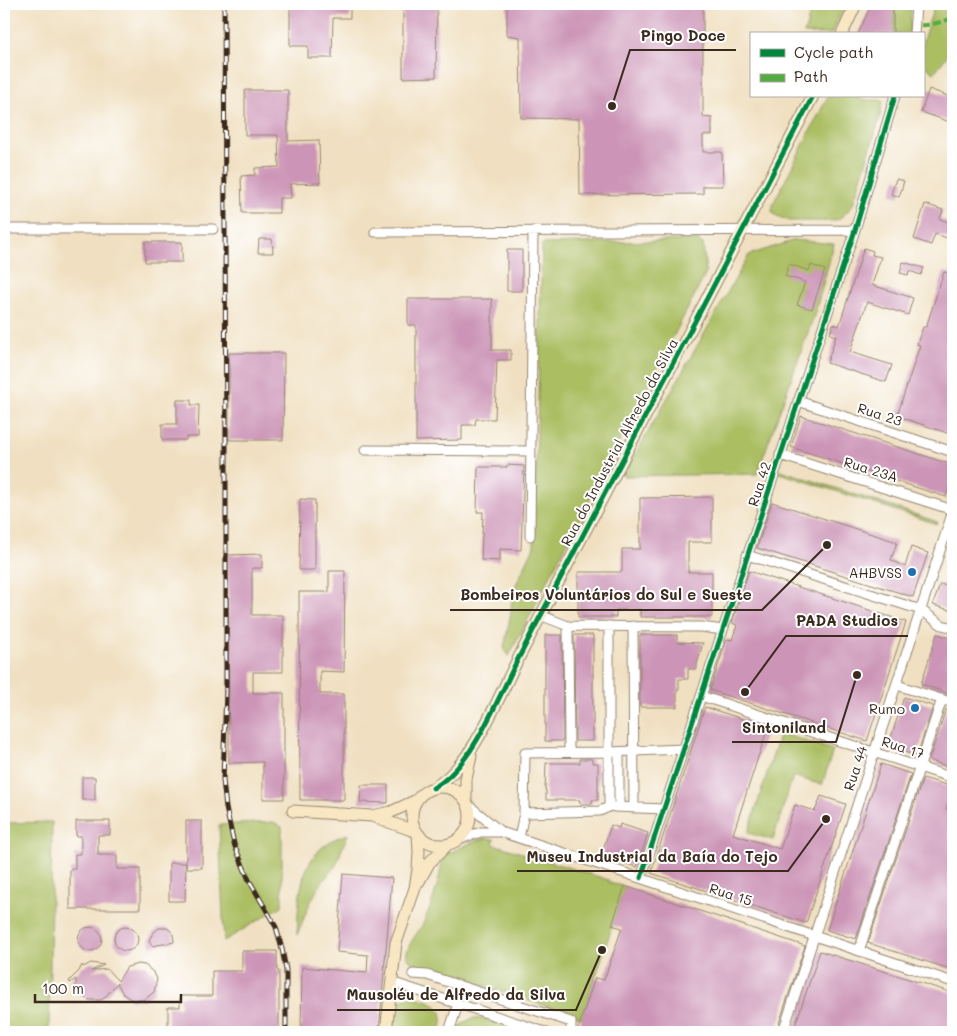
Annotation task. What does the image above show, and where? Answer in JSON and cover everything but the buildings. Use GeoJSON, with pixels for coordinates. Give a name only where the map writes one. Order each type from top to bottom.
{"type":"FeatureCollection","features":[{"type":"Feature","properties":{"kind":"street"},"geometry":{"type":"LineString","coordinates":[[843,32],[856,4]]}},
{"type":"Feature","properties":{"kind":"street"},"geometry":{"type":"LineString","coordinates":[[914,32],[916,4]]}},
{"type":"Feature","properties":{"kind":"street","name":"Rua do Industrial Alfredo da Silva"},"geometry":{"type":"LineString","coordinates":[[433,788],[442,784],[459,768],[475,745],[540,616],[811,98]]}},
{"type":"Feature","properties":{"kind":"street","name":"Rua 42"},"geometry":{"type":"LineString","coordinates":[[641,878],[855,230],[894,98]]}},
{"type":"Feature","properties":{"kind":"street"},"geometry":{"type":"LineString","coordinates":[[4,229],[213,229]]}},
{"type":"Feature","properties":{"kind":"street"},"geometry":{"type":"LineString","coordinates":[[376,232],[855,230]]}},
{"type":"Feature","properties":{"kind":"street"},"geometry":{"type":"LineString","coordinates":[[530,536],[533,231]]}},
{"type":"Feature","properties":{"kind":"street","name":"Rua 23"},"geometry":{"type":"LineString","coordinates":[[798,401],[953,452]]}},
{"type":"Feature","properties":{"kind":"street"},"geometry":{"type":"LineString","coordinates":[[365,450],[530,451]]}},
{"type":"Feature","properties":{"kind":"street","name":"Rua 23A"},"geometry":{"type":"LineString","coordinates":[[780,455],[953,510]]}},
{"type":"Feature","properties":{"kind":"street","name":"Rua 44"},"geometry":{"type":"LineString","coordinates":[[783,1032],[953,510]]}},
{"type":"Feature","properties":{"kind":"street"},"geometry":{"type":"LineString","coordinates":[[747,555],[921,610],[942,625],[953,628]]}},
{"type":"Feature","properties":{"kind":"street"},"geometry":{"type":"LineString","coordinates":[[540,616],[568,626],[701,627],[723,630]]}},
{"type":"Feature","properties":{"kind":"street"},"geometry":{"type":"LineString","coordinates":[[568,626],[569,752]]}},
{"type":"Feature","properties":{"kind":"street"},"geometry":{"type":"LineString","coordinates":[[609,807],[610,626]]}},
{"type":"Feature","properties":{"kind":"street"},"geometry":{"type":"LineString","coordinates":[[634,626],[634,808]]}},
{"type":"Feature","properties":{"kind":"street"},"geometry":{"type":"LineString","coordinates":[[897,685],[953,703]]}},
{"type":"Feature","properties":{"kind":"street","name":"Rua 17"},"geometry":{"type":"LineString","coordinates":[[701,696],[953,778]]}},
{"type":"Feature","properties":{"kind":"street"},"geometry":{"type":"LineString","coordinates":[[859,951],[942,699]]}},
{"type":"Feature","properties":{"kind":"street","name":"Rua do Industrial Alfredo da Silva"},"geometry":{"type":"LineString","coordinates":[[467,802],[466,779],[475,745]]}},
{"type":"Feature","properties":{"kind":"street"},"geometry":{"type":"LineString","coordinates":[[519,838],[524,813],[525,753],[684,749]]}},
{"type":"Feature","properties":{"kind":"street"},"geometry":{"type":"LineString","coordinates":[[619,752],[619,807]]}},
{"type":"Feature","properties":{"kind":"street"},"geometry":{"type":"LineString","coordinates":[[293,811],[372,816],[417,833],[430,844],[440,846],[459,839],[469,826],[470,818],[467,802],[460,794],[453,790],[444,787],[433,788],[424,793],[417,800],[413,808],[413,824],[417,833],[419,852],[414,888],[396,943],[386,1032]]}},
{"type":"Feature","properties":{"kind":"street"},"geometry":{"type":"LineString","coordinates":[[372,816],[399,809],[417,800]]}},
{"type":"Feature","properties":{"kind":"street","name":"Rua 15"},"geometry":{"type":"LineString","coordinates":[[467,802],[501,832]]}},
{"type":"Feature","properties":{"kind":"street"},"geometry":{"type":"LineString","coordinates":[[524,813],[600,810],[609,807],[664,809]]}},
{"type":"Feature","properties":{"kind":"street","name":"Rua 15"},"geometry":{"type":"LineString","coordinates":[[459,839],[480,832],[501,832],[953,982]]}},
{"type":"Feature","properties":{"kind":"street"},"geometry":{"type":"LineString","coordinates":[[414,888],[429,863],[447,845]]}},
{"type":"Feature","properties":{"kind":"street"},"geometry":{"type":"LineString","coordinates":[[413,974],[427,974],[571,1022],[571,1032]]}},
{"type":"Feature","properties":{"kind":"street"},"geometry":{"type":"LineString","coordinates":[[391,982],[545,1032]]}},
{"type":"Feature","properties":{"kind":"street"},"geometry":{"type":"LineString","coordinates":[[449,1032],[458,1004]]}},
{"type":"Feature","properties":{"kind":"green space"},"geometry":{"type":"Polygon","coordinates":[[[813,4],[846,4],[832,32],[805,32],[813,4]]]}},
{"type":"Feature","properties":{"kind":"green space"},"geometry":{"type":"Polygon","coordinates":[[[894,4],[911,4],[910,32],[894,32],[894,4]]]}},
{"type":"Feature","properties":{"kind":"green space"},"geometry":{"type":"Polygon","coordinates":[[[935,4],[953,4],[953,48],[934,73],[924,65],[924,37],[935,4]]]}},
{"type":"Feature","properties":{"kind":"green space"},"geometry":{"type":"Polygon","coordinates":[[[827,98],[883,100],[880,117],[853,204],[846,213],[839,219],[831,221],[789,221],[775,215],[772,211],[773,204],[827,98]]]}},
{"type":"Feature","properties":{"kind":"green space"},"geometry":{"type":"Polygon","coordinates":[[[697,240],[703,244],[706,273],[509,656],[504,648],[511,612],[512,593],[534,547],[542,244],[697,240]]]}},
{"type":"Feature","properties":{"kind":"green space"},"geometry":{"type":"Polygon","coordinates":[[[795,240],[834,244],[815,313],[757,474],[623,476],[749,255],[795,240]]]}},
{"type":"Feature","properties":{"kind":"green space"},"geometry":{"type":"Polygon","coordinates":[[[781,470],[938,522],[937,524],[780,473],[781,470]]]}},
{"type":"Feature","properties":{"kind":"green space"},"geometry":{"type":"Polygon","coordinates":[[[780,733],[833,750],[822,785],[793,776],[773,840],[748,833],[780,733]]]}},
{"type":"Feature","properties":{"kind":"green space"},"geometry":{"type":"Polygon","coordinates":[[[52,822],[49,1032],[4,1032],[4,823],[52,822]]]}},
{"type":"Feature","properties":{"kind":"green space"},"geometry":{"type":"Polygon","coordinates":[[[274,822],[282,827],[282,906],[224,941],[219,825],[274,822]]]}},
{"type":"Feature","properties":{"kind":"green space"},"geometry":{"type":"Polygon","coordinates":[[[348,834],[335,867],[321,883],[310,903],[297,935],[301,888],[311,861],[320,850],[332,841],[348,834]]]}},
{"type":"Feature","properties":{"kind":"green space"},"geometry":{"type":"Polygon","coordinates":[[[486,838],[494,839],[493,844],[609,880],[608,882],[625,887],[582,1018],[411,962],[408,957],[409,946],[423,924],[433,899],[443,855],[486,838]]]}},
{"type":"Feature","properties":{"kind":"green space"},"geometry":{"type":"Polygon","coordinates":[[[410,997],[426,1000],[437,1006],[442,1017],[440,1032],[393,1032],[396,1010],[400,1002],[410,997]]]}},
{"type":"Feature","properties":{"kind":"green space"},"geometry":{"type":"Polygon","coordinates":[[[473,1018],[485,1019],[526,1032],[457,1032],[463,1023],[473,1018]]]}},
{"type":"Feature","properties":{"kind":"railway"},"geometry":{"type":"LineString","coordinates":[[224,4],[226,690],[223,780],[226,808],[234,844],[249,880],[276,927],[282,949],[286,970],[286,1032]]}},
{"type":"Feature","properties":{"kind":"marked path"},"geometry":{"type":"LineString","coordinates":[[921,25],[938,23],[953,17]]}},
{"type":"Feature","properties":{"kind":"cycle path"},"geometry":{"type":"LineString","coordinates":[[433,788],[460,765],[492,713],[517,661],[812,98]]}},
{"type":"Feature","properties":{"kind":"cycle path"},"geometry":{"type":"LineString","coordinates":[[641,878],[855,230],[894,98]]}},
{"type":"Feature","properties":{"kind":"place","name":"Pingo Doce"},"geometry":{"type":"Point","coordinates":[612,106]}},
{"type":"Feature","properties":{"kind":"place","name":"Bombeiros Voluntários do Sul e Sueste"},"geometry":{"type":"Point","coordinates":[827,545]}},
{"type":"Feature","properties":{"kind":"place","name":"AHBVSS"},"geometry":{"type":"Point","coordinates":[912,572]}},
{"type":"Feature","properties":{"kind":"place","name":"Sintoniland"},"geometry":{"type":"Point","coordinates":[857,675]}},
{"type":"Feature","properties":{"kind":"place","name":"PADA Studios"},"geometry":{"type":"Point","coordinates":[745,692]}},
{"type":"Feature","properties":{"kind":"place","name":"Rumo"},"geometry":{"type":"Point","coordinates":[915,708]}},
{"type":"Feature","properties":{"kind":"place","name":"Museu Industrial da Baía do Tejo"},"geometry":{"type":"Point","coordinates":[826,819]}},
{"type":"Feature","properties":{"kind":"place","name":"Mausoléu de Alfredo da Silva"},"geometry":{"type":"Point","coordinates":[602,950]}}]}
